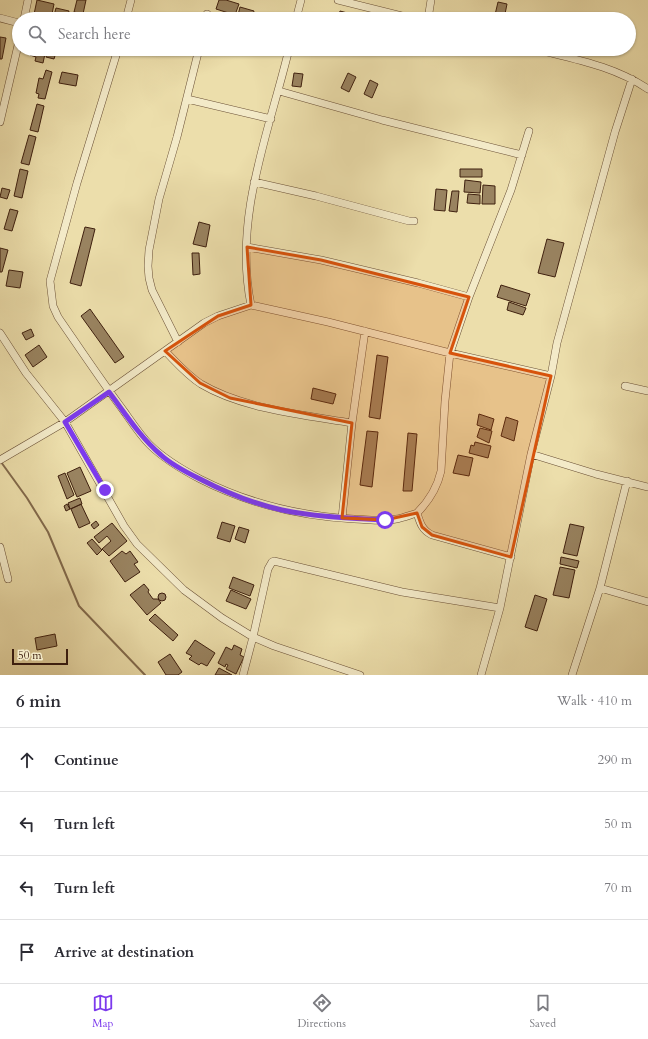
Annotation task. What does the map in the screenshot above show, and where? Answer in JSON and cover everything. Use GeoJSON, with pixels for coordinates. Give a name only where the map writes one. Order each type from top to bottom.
{"type":"FeatureCollection","features":[{"type":"Feature","properties":{"kind":"street"},"geometry":{"type":"LineString","coordinates":[[25,12],[28,0]]}},
{"type":"Feature","properties":{"kind":"street"},"geometry":{"type":"LineString","coordinates":[[128,12],[131,0]]}},
{"type":"Feature","properties":{"kind":"street"},"geometry":{"type":"LineString","coordinates":[[298,12],[301,0]]}},
{"type":"Feature","properties":{"kind":"street"},"geometry":{"type":"LineString","coordinates":[[338,0],[386,12]]}},
{"type":"Feature","properties":{"kind":"street"},"geometry":{"type":"LineString","coordinates":[[429,12],[431,0]]}},
{"type":"Feature","properties":{"kind":"street"},"geometry":{"type":"LineString","coordinates":[[0,18],[12,21]]}},
{"type":"Feature","properties":{"kind":"street"},"geometry":{"type":"LineString","coordinates":[[0,122],[15,56]]}},
{"type":"Feature","properties":{"kind":"street"},"geometry":{"type":"LineString","coordinates":[[116,56],[77,183],[50,281],[53,306],[58,316],[109,392],[148,444],[162,456],[183,470],[215,487],[280,510],[342,518],[385,520],[396,519],[416,513],[428,502],[441,471],[445,401],[450,353],[469,297],[511,190],[529,131]]}},
{"type":"Feature","properties":{"kind":"street"},"geometry":{"type":"LineString","coordinates":[[178,342],[152,290],[148,266],[149,250],[159,198],[187,99],[197,56]]}},
{"type":"Feature","properties":{"kind":"street"},"geometry":{"type":"LineString","coordinates":[[251,305],[246,272],[248,222],[254,182],[287,56]]}},
{"type":"Feature","properties":{"kind":"street"},"geometry":{"type":"LineString","coordinates":[[562,56],[601,66],[632,79],[648,89]]}},
{"type":"Feature","properties":{"kind":"street"},"geometry":{"type":"LineString","coordinates":[[480,675],[500,608],[531,454],[559,336],[613,139],[632,79]]}},
{"type":"Feature","properties":{"kind":"street"},"geometry":{"type":"LineString","coordinates":[[279,91],[382,120],[522,155]]}},
{"type":"Feature","properties":{"kind":"street"},"geometry":{"type":"LineString","coordinates":[[187,99],[271,119]]}},
{"type":"Feature","properties":{"kind":"street"},"geometry":{"type":"LineString","coordinates":[[254,182],[414,221]]}},
{"type":"Feature","properties":{"kind":"street"},"geometry":{"type":"LineString","coordinates":[[247,247],[327,261],[424,284],[469,297]]}},
{"type":"Feature","properties":{"kind":"street"},"geometry":{"type":"LineString","coordinates":[[2,459],[65,422],[204,323],[218,316],[251,305],[550,376]]}},
{"type":"Feature","properties":{"kind":"street"},"geometry":{"type":"LineString","coordinates":[[342,518],[352,423],[365,331]]}},
{"type":"Feature","properties":{"kind":"street"},"geometry":{"type":"LineString","coordinates":[[0,334],[26,373],[65,422],[124,526],[136,544],[184,590],[222,618],[253,638],[360,675]]}},
{"type":"Feature","properties":{"kind":"street"},"geometry":{"type":"LineString","coordinates":[[165,351],[184,371],[200,383],[230,398],[273,409],[352,423]]}},
{"type":"Feature","properties":{"kind":"street"},"geometry":{"type":"LineString","coordinates":[[624,386],[648,391]]}},
{"type":"Feature","properties":{"kind":"street"},"geometry":{"type":"LineString","coordinates":[[531,454],[589,472],[648,487]]}},
{"type":"Feature","properties":{"kind":"street"},"geometry":{"type":"LineString","coordinates":[[572,675],[600,588],[626,481]]}},
{"type":"Feature","properties":{"kind":"street"},"geometry":{"type":"LineString","coordinates":[[416,513],[426,533],[511,556]]}},
{"type":"Feature","properties":{"kind":"street"},"geometry":{"type":"LineString","coordinates":[[0,547],[8,579]]}},
{"type":"Feature","properties":{"kind":"street"},"geometry":{"type":"LineString","coordinates":[[243,675],[253,638],[268,569],[274,561],[402,592],[500,608]]}},
{"type":"Feature","properties":{"kind":"street"},"geometry":{"type":"LineString","coordinates":[[600,588],[648,602]]}},
{"type":"Feature","properties":{"kind":"highlighted area"},"geometry":{"type":"Polygon","coordinates":[[[247,247],[321,260],[469,297],[450,353],[551,376],[511,557],[432,535],[422,527],[417,513],[385,520],[342,518],[352,423],[230,398],[200,383],[165,351],[218,316],[251,305],[247,247]]]}},
{"type":"Feature","properties":{"kind":"building"},"geometry":{"type":"Polygon","coordinates":[[[37,0],[54,4],[52,12],[34,12],[37,0]]]}},
{"type":"Feature","properties":{"kind":"building"},"geometry":{"type":"Polygon","coordinates":[[[77,0],[86,0],[83,12],[74,12],[77,0]]]}},
{"type":"Feature","properties":{"kind":"building"},"geometry":{"type":"Polygon","coordinates":[[[219,0],[226,0],[239,4],[236,12],[226,12],[216,9],[219,0]]]}},
{"type":"Feature","properties":{"kind":"building"},"geometry":{"type":"Polygon","coordinates":[[[498,2],[507,4],[505,12],[496,12],[498,2]]]}},
{"type":"Feature","properties":{"kind":"building"},"geometry":{"type":"Polygon","coordinates":[[[240,7],[254,11],[254,12],[239,12],[240,7]]]}},
{"type":"Feature","properties":{"kind":"building"},"geometry":{"type":"Polygon","coordinates":[[[56,8],[69,11],[69,12],[55,12],[56,8]]]}},
{"type":"Feature","properties":{"kind":"building"},"geometry":{"type":"Polygon","coordinates":[[[0,37],[6,38],[2,59],[0,59],[0,37]]]}},
{"type":"Feature","properties":{"kind":"building"},"geometry":{"type":"Polygon","coordinates":[[[33,56],[44,56],[43,63],[35,61],[36,57],[33,56]]]}},
{"type":"Feature","properties":{"kind":"building"},"geometry":{"type":"Polygon","coordinates":[[[46,56],[55,56],[54,59],[46,56]]]}},
{"type":"Feature","properties":{"kind":"building"},"geometry":{"type":"Polygon","coordinates":[[[46,70],[52,72],[45,99],[38,98],[39,94],[36,93],[39,78],[43,79],[46,70]]]}},
{"type":"Feature","properties":{"kind":"building"},"geometry":{"type":"Polygon","coordinates":[[[62,72],[78,75],[76,86],[59,83],[62,72]]]}},
{"type":"Feature","properties":{"kind":"building"},"geometry":{"type":"Polygon","coordinates":[[[294,73],[303,74],[301,87],[292,86],[294,73]]]}},
{"type":"Feature","properties":{"kind":"building"},"geometry":{"type":"Polygon","coordinates":[[[348,73],[356,77],[349,92],[341,88],[348,73]]]}},
{"type":"Feature","properties":{"kind":"building"},"geometry":{"type":"Polygon","coordinates":[[[370,80],[378,84],[372,98],[364,94],[370,80]]]}},
{"type":"Feature","properties":{"kind":"building"},"geometry":{"type":"Polygon","coordinates":[[[37,104],[44,106],[38,132],[30,130],[37,104]]]}},
{"type":"Feature","properties":{"kind":"building"},"geometry":{"type":"Polygon","coordinates":[[[29,135],[36,137],[29,165],[21,163],[29,135]]]}},
{"type":"Feature","properties":{"kind":"building"},"geometry":{"type":"Polygon","coordinates":[[[20,169],[28,171],[22,198],[14,196],[20,169]]]}},
{"type":"Feature","properties":{"kind":"building"},"geometry":{"type":"Polygon","coordinates":[[[460,169],[482,169],[482,177],[460,177],[460,169]]]}},
{"type":"Feature","properties":{"kind":"building"},"geometry":{"type":"Polygon","coordinates":[[[465,180],[481,182],[480,193],[464,192],[465,180]]]}},
{"type":"Feature","properties":{"kind":"building"},"geometry":{"type":"Polygon","coordinates":[[[483,185],[495,186],[495,204],[482,204],[483,185]]]}},
{"type":"Feature","properties":{"kind":"building"},"geometry":{"type":"Polygon","coordinates":[[[2,188],[10,190],[7,199],[0,197],[2,188]]]}},
{"type":"Feature","properties":{"kind":"building"},"geometry":{"type":"Polygon","coordinates":[[[436,189],[447,190],[445,211],[434,210],[436,189]]]}},
{"type":"Feature","properties":{"kind":"building"},"geometry":{"type":"Polygon","coordinates":[[[452,191],[459,191],[457,212],[449,211],[452,191]]]}},
{"type":"Feature","properties":{"kind":"building"},"geometry":{"type":"Polygon","coordinates":[[[468,194],[480,195],[480,204],[467,203],[468,194]]]}},
{"type":"Feature","properties":{"kind":"building"},"geometry":{"type":"Polygon","coordinates":[[[10,209],[18,211],[12,231],[4,229],[10,209]]]}},
{"type":"Feature","properties":{"kind":"building"},"geometry":{"type":"Polygon","coordinates":[[[199,222],[210,225],[206,247],[193,244],[199,222]]]}},
{"type":"Feature","properties":{"kind":"building"},"geometry":{"type":"Polygon","coordinates":[[[85,227],[95,229],[81,286],[70,283],[85,227]]]}},
{"type":"Feature","properties":{"kind":"building"},"geometry":{"type":"Polygon","coordinates":[[[547,239],[564,243],[555,277],[538,273],[547,239]]]}},
{"type":"Feature","properties":{"kind":"building"},"geometry":{"type":"Polygon","coordinates":[[[0,248],[8,250],[2,272],[0,272],[0,248]]]}},
{"type":"Feature","properties":{"kind":"building"},"geometry":{"type":"Polygon","coordinates":[[[192,253],[199,253],[200,274],[193,275],[192,253]]]}},
{"type":"Feature","properties":{"kind":"building"},"geometry":{"type":"Polygon","coordinates":[[[9,270],[23,272],[20,288],[6,286],[9,270]]]}},
{"type":"Feature","properties":{"kind":"building"},"geometry":{"type":"Polygon","coordinates":[[[501,285],[530,294],[526,306],[497,297],[501,285]]]}},
{"type":"Feature","properties":{"kind":"building"},"geometry":{"type":"Polygon","coordinates":[[[509,302],[526,308],[523,315],[507,310],[509,302]]]}},
{"type":"Feature","properties":{"kind":"building"},"geometry":{"type":"Polygon","coordinates":[[[90,309],[124,357],[115,363],[81,316],[90,309]]]}},
{"type":"Feature","properties":{"kind":"building"},"geometry":{"type":"Polygon","coordinates":[[[31,329],[34,336],[26,340],[22,333],[31,329]]]}},
{"type":"Feature","properties":{"kind":"building"},"geometry":{"type":"Polygon","coordinates":[[[39,345],[47,357],[33,367],[25,355],[39,345]]]}},
{"type":"Feature","properties":{"kind":"building"},"geometry":{"type":"Polygon","coordinates":[[[377,355],[388,357],[380,419],[369,417],[377,355]]]}},
{"type":"Feature","properties":{"kind":"building"},"geometry":{"type":"Polygon","coordinates":[[[313,388],[336,394],[333,404],[311,399],[313,388]]]}},
{"type":"Feature","properties":{"kind":"building"},"geometry":{"type":"Polygon","coordinates":[[[479,414],[494,419],[491,430],[477,425],[479,414]]]}},
{"type":"Feature","properties":{"kind":"building"},"geometry":{"type":"Polygon","coordinates":[[[506,417],[518,421],[514,441],[501,436],[506,417]]]}},
{"type":"Feature","properties":{"kind":"building"},"geometry":{"type":"Polygon","coordinates":[[[480,428],[492,431],[489,443],[477,437],[480,428]]]}},
{"type":"Feature","properties":{"kind":"building"},"geometry":{"type":"Polygon","coordinates":[[[367,431],[378,432],[372,487],[360,485],[367,431]]]}},
{"type":"Feature","properties":{"kind":"building"},"geometry":{"type":"Polygon","coordinates":[[[408,433],[417,434],[412,491],[403,491],[408,433]]]}},
{"type":"Feature","properties":{"kind":"building"},"geometry":{"type":"Polygon","coordinates":[[[475,442],[491,446],[488,458],[469,453],[471,445],[474,446],[475,442]]]}},
{"type":"Feature","properties":{"kind":"building"},"geometry":{"type":"Polygon","coordinates":[[[458,455],[473,458],[469,476],[453,473],[458,455]]]}},
{"type":"Feature","properties":{"kind":"building"},"geometry":{"type":"Polygon","coordinates":[[[80,467],[91,491],[77,497],[67,473],[80,467]]]}},
{"type":"Feature","properties":{"kind":"building"},"geometry":{"type":"Polygon","coordinates":[[[65,473],[74,495],[67,499],[58,476],[65,473]]]}},
{"type":"Feature","properties":{"kind":"building"},"geometry":{"type":"Polygon","coordinates":[[[80,498],[82,504],[70,509],[68,503],[80,498]]]}},
{"type":"Feature","properties":{"kind":"building"},"geometry":{"type":"Polygon","coordinates":[[[67,504],[70,509],[66,511],[64,506],[67,504]]]}},
{"type":"Feature","properties":{"kind":"building"},"geometry":{"type":"Polygon","coordinates":[[[81,504],[90,523],[79,528],[71,509],[81,504]]]}},
{"type":"Feature","properties":{"kind":"building"},"geometry":{"type":"Polygon","coordinates":[[[96,521],[99,525],[94,529],[91,525],[96,521]]]}},
{"type":"Feature","properties":{"kind":"building"},"geometry":{"type":"Polygon","coordinates":[[[222,522],[235,526],[230,542],[217,538],[222,522]]]}},
{"type":"Feature","properties":{"kind":"building"},"geometry":{"type":"Polygon","coordinates":[[[112,523],[127,541],[109,556],[102,549],[111,541],[107,536],[99,543],[94,537],[112,523]]]}},
{"type":"Feature","properties":{"kind":"building"},"geometry":{"type":"Polygon","coordinates":[[[570,524],[584,527],[577,556],[563,553],[570,524]]]}},
{"type":"Feature","properties":{"kind":"building"},"geometry":{"type":"Polygon","coordinates":[[[239,527],[249,530],[245,543],[235,539],[239,527]]]}},
{"type":"Feature","properties":{"kind":"building"},"geometry":{"type":"Polygon","coordinates":[[[92,539],[102,550],[97,555],[87,543],[92,539]]]}},
{"type":"Feature","properties":{"kind":"building"},"geometry":{"type":"Polygon","coordinates":[[[122,551],[126,554],[130,551],[138,562],[134,564],[140,572],[125,582],[110,561],[122,551]]]}},
{"type":"Feature","properties":{"kind":"building"},"geometry":{"type":"Polygon","coordinates":[[[561,557],[579,561],[577,568],[560,564],[561,557]]]}},
{"type":"Feature","properties":{"kind":"building"},"geometry":{"type":"Polygon","coordinates":[[[560,567],[575,570],[569,598],[553,595],[560,567]]]}},
{"type":"Feature","properties":{"kind":"building"},"geometry":{"type":"Polygon","coordinates":[[[233,577],[254,585],[250,596],[229,588],[233,577]]]}},
{"type":"Feature","properties":{"kind":"building"},"geometry":{"type":"Polygon","coordinates":[[[144,584],[149,590],[148,592],[153,599],[158,599],[161,603],[147,615],[130,595],[144,584]]]}},
{"type":"Feature","properties":{"kind":"building"},"geometry":{"type":"Polygon","coordinates":[[[231,590],[251,599],[246,609],[226,601],[231,590]]]}},
{"type":"Feature","properties":{"kind":"building"},"geometry":{"type":"Polygon","coordinates":[[[162,593],[165,594],[165,600],[162,601],[159,600],[158,597],[159,594],[162,593]]]}},
{"type":"Feature","properties":{"kind":"building"},"geometry":{"type":"Polygon","coordinates":[[[535,595],[547,599],[537,631],[525,627],[535,595]]]}},
{"type":"Feature","properties":{"kind":"building"},"geometry":{"type":"Polygon","coordinates":[[[155,614],[178,635],[173,641],[149,620],[155,614]]]}},
{"type":"Feature","properties":{"kind":"building"},"geometry":{"type":"Polygon","coordinates":[[[55,634],[57,646],[37,650],[35,638],[55,634]]]}},
{"type":"Feature","properties":{"kind":"building"},"geometry":{"type":"Polygon","coordinates":[[[195,640],[215,653],[207,666],[201,663],[199,665],[189,659],[192,656],[186,653],[195,640]]]}},
{"type":"Feature","properties":{"kind":"building"},"geometry":{"type":"Polygon","coordinates":[[[234,645],[242,649],[240,655],[244,657],[236,674],[226,669],[228,665],[226,664],[225,667],[218,663],[226,647],[232,650],[234,645]]]}},
{"type":"Feature","properties":{"kind":"building"},"geometry":{"type":"Polygon","coordinates":[[[170,654],[182,672],[178,675],[166,675],[158,662],[170,654]]]}},
{"type":"Feature","properties":{"kind":"building"},"geometry":{"type":"Polygon","coordinates":[[[219,668],[232,675],[215,675],[219,668]]]}},
{"type":"Feature","properties":{"kind":"waterway"},"geometry":{"type":"LineString","coordinates":[[1,462],[27,498],[48,532],[79,606],[145,675]]}},
{"type":"Feature","properties":{"kind":"route"},"geometry":{"type":"LineString","coordinates":[[105,490],[65,422],[109,392],[148,444],[162,456],[183,470],[215,487],[280,510],[342,518],[385,520]]}}]}
